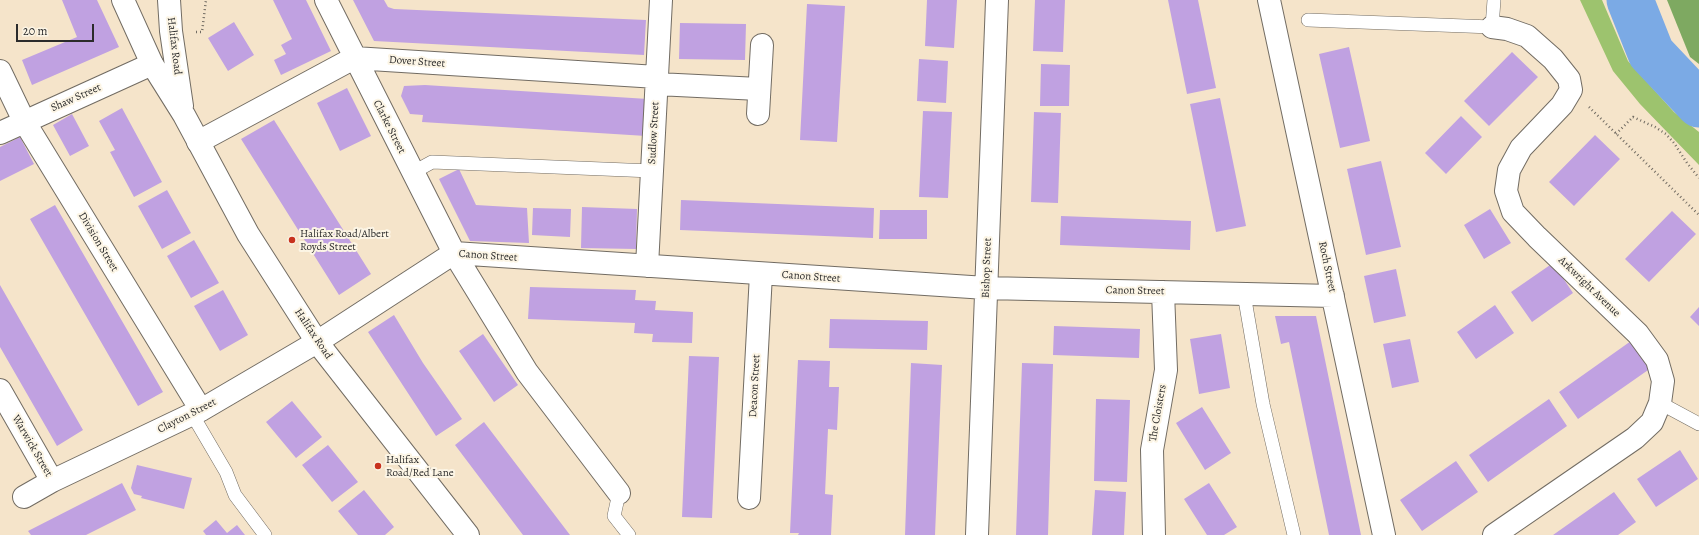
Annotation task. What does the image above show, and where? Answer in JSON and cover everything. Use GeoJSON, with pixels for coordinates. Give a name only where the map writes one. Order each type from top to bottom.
{"type":"FeatureCollection","features":[{"type":"Feature","properties":{"kind":"main road","name":"Halifax Road"},"geometry":{"type":"LineString","coordinates":[[123,0],[152,64],[184,115],[248,234],[316,342],[468,535]]}},
{"type":"Feature","properties":{"kind":"main road","name":"Halifax Road"},"geometry":{"type":"LineString","coordinates":[[170,0],[170,31],[184,115]]}},
{"type":"Feature","properties":{"kind":"main road","name":"Clarke Street"},"geometry":{"type":"LineString","coordinates":[[326,0],[412,173],[454,253],[527,372],[619,492]]}},
{"type":"Feature","properties":{"kind":"main road","name":"Sudlow Street"},"geometry":{"type":"LineString","coordinates":[[647,266],[661,0]]}},
{"type":"Feature","properties":{"kind":"main road","name":"Bishop Street"},"geometry":{"type":"LineString","coordinates":[[977,535],[997,0]]}},
{"type":"Feature","properties":{"kind":"main road","name":"Roch Street"},"geometry":{"type":"LineString","coordinates":[[1268,0],[1384,535]]}},
{"type":"Feature","properties":{"kind":"main road"},"geometry":{"type":"LineString","coordinates":[[1492,27],[1507,29],[1527,36],[1553,59],[1569,78],[1572,90]]}},
{"type":"Feature","properties":{"kind":"main road"},"geometry":{"type":"LineString","coordinates":[[758,114],[762,45]]}},
{"type":"Feature","properties":{"kind":"main road","name":"Dover Street"},"geometry":{"type":"LineString","coordinates":[[354,58],[759,89]]}},
{"type":"Feature","properties":{"kind":"main road"},"geometry":{"type":"LineString","coordinates":[[198,142],[354,58]]}},
{"type":"Feature","properties":{"kind":"main road","name":"Shaw Street"},"geometry":{"type":"LineString","coordinates":[[0,133],[152,64]]}},
{"type":"Feature","properties":{"kind":"main road","name":"Division Street"},"geometry":{"type":"LineString","coordinates":[[0,71],[24,121],[196,412]]}},
{"type":"Feature","properties":{"kind":"main road","name":"Arkwright Avenue"},"geometry":{"type":"LineString","coordinates":[[1494,535],[1635,438],[1652,422],[1660,403],[1663,381],[1658,360],[1638,334],[1513,212],[1506,191],[1509,170],[1521,148],[1562,106],[1572,90]]}},
{"type":"Feature","properties":{"kind":"main road","name":"Canon Street"},"geometry":{"type":"LineString","coordinates":[[316,342],[454,253],[986,288],[1333,296]]}},
{"type":"Feature","properties":{"kind":"main road","name":"Deacon Street"},"geometry":{"type":"LineString","coordinates":[[748,498],[761,274]]}},
{"type":"Feature","properties":{"kind":"main road","name":"The Cloisters"},"geometry":{"type":"LineString","coordinates":[[1154,535],[1152,450],[1166,370],[1163,292]]}},
{"type":"Feature","properties":{"kind":"main road","name":"Clayton Street"},"geometry":{"type":"LineString","coordinates":[[24,497],[52,481],[196,412],[316,342]]}},
{"type":"Feature","properties":{"kind":"main road","name":"Warwick Street"},"geometry":{"type":"LineString","coordinates":[[0,390],[52,481]]}},
{"type":"Feature","properties":{"kind":"lane"},"geometry":{"type":"LineString","coordinates":[[1308,20],[1492,27],[1494,0]]}},
{"type":"Feature","properties":{"kind":"lane"},"geometry":{"type":"LineString","coordinates":[[412,173],[432,162],[652,171]]}},
{"type":"Feature","properties":{"kind":"lane"},"geometry":{"type":"LineString","coordinates":[[1244,294],[1263,404],[1294,535]]}},
{"type":"Feature","properties":{"kind":"lane"},"geometry":{"type":"LineString","coordinates":[[1660,403],[1699,424]]}},
{"type":"Feature","properties":{"kind":"lane"},"geometry":{"type":"LineString","coordinates":[[196,412],[226,472],[236,496],[265,535]]}},
{"type":"Feature","properties":{"kind":"lane"},"geometry":{"type":"LineString","coordinates":[[619,492],[614,516],[629,535]]}},
{"type":"Feature","properties":{"kind":"path"},"geometry":{"type":"LineString","coordinates":[[1572,90],[1699,215]]}},
{"type":"Feature","properties":{"kind":"path"},"geometry":{"type":"LineString","coordinates":[[1616,134],[1633,117],[1655,127],[1666,134],[1674,143],[1699,178]]}},
{"type":"Feature","properties":{"kind":"green space"},"geometry":{"type":"Polygon","coordinates":[[[1580,0],[1602,0],[1628,61],[1674,112],[1699,132],[1699,165],[1640,104],[1613,71],[1580,0]]]}},
{"type":"Feature","properties":{"kind":"green space"},"geometry":{"type":"Polygon","coordinates":[[[1667,0],[1699,0],[1699,64],[1690,57],[1667,0]]]}},
{"type":"Feature","properties":{"kind":"building"},"geometry":{"type":"Polygon","coordinates":[[[62,0],[97,0],[119,47],[32,85],[22,60],[77,37],[62,0]]]}},
{"type":"Feature","properties":{"kind":"building"},"geometry":{"type":"Polygon","coordinates":[[[273,0],[306,0],[331,51],[281,75],[274,60],[286,54],[281,45],[292,39],[273,0]]]}},
{"type":"Feature","properties":{"kind":"building"},"geometry":{"type":"Polygon","coordinates":[[[353,0],[384,0],[388,7],[394,9],[646,20],[644,55],[374,41],[353,0]]]}},
{"type":"Feature","properties":{"kind":"building"},"geometry":{"type":"Polygon","coordinates":[[[927,0],[957,0],[954,48],[925,46],[927,0]]]}},
{"type":"Feature","properties":{"kind":"building"},"geometry":{"type":"Polygon","coordinates":[[[1035,0],[1065,0],[1063,52],[1033,51],[1035,0]]]}},
{"type":"Feature","properties":{"kind":"building"},"geometry":{"type":"Polygon","coordinates":[[[1168,0],[1198,0],[1216,88],[1187,94],[1168,0]]]}},
{"type":"Feature","properties":{"kind":"building"},"geometry":{"type":"Polygon","coordinates":[[[807,4],[845,6],[837,142],[800,140],[807,4]]]}},
{"type":"Feature","properties":{"kind":"building"},"geometry":{"type":"Polygon","coordinates":[[[234,22],[254,55],[228,71],[208,38],[234,22]]]}},
{"type":"Feature","properties":{"kind":"building"},"geometry":{"type":"Polygon","coordinates":[[[680,23],[746,24],[745,60],[679,59],[680,23]]]}},
{"type":"Feature","properties":{"kind":"building"},"geometry":{"type":"Polygon","coordinates":[[[1349,47],[1370,141],[1340,148],[1319,54],[1349,47]]]}},
{"type":"Feature","properties":{"kind":"building"},"geometry":{"type":"Polygon","coordinates":[[[1512,52],[1538,77],[1489,126],[1464,101],[1512,52]]]}},
{"type":"Feature","properties":{"kind":"building"},"geometry":{"type":"Polygon","coordinates":[[[919,59],[948,61],[946,103],[917,101],[919,59]]]}},
{"type":"Feature","properties":{"kind":"building"},"geometry":{"type":"Polygon","coordinates":[[[1041,64],[1070,65],[1069,106],[1040,106],[1041,64]]]}},
{"type":"Feature","properties":{"kind":"building"},"geometry":{"type":"Polygon","coordinates":[[[425,85],[648,99],[646,136],[422,122],[423,115],[410,114],[401,96],[404,86],[425,85]]]}},
{"type":"Feature","properties":{"kind":"building"},"geometry":{"type":"Polygon","coordinates":[[[347,88],[371,136],[340,151],[317,103],[347,88]]]}},
{"type":"Feature","properties":{"kind":"building"},"geometry":{"type":"Polygon","coordinates":[[[1220,98],[1246,226],[1216,232],[1190,104],[1220,98]]]}},
{"type":"Feature","properties":{"kind":"building"},"geometry":{"type":"Polygon","coordinates":[[[122,108],[162,182],[134,197],[110,152],[115,150],[99,121],[122,108]]]}},
{"type":"Feature","properties":{"kind":"building"},"geometry":{"type":"Polygon","coordinates":[[[923,111],[952,112],[948,198],[919,197],[923,111]]]}},
{"type":"Feature","properties":{"kind":"building"},"geometry":{"type":"Polygon","coordinates":[[[1034,112],[1061,113],[1058,203],[1031,202],[1034,112]]]}},
{"type":"Feature","properties":{"kind":"building"},"geometry":{"type":"Polygon","coordinates":[[[72,114],[89,146],[70,156],[53,125],[72,114]]]}},
{"type":"Feature","properties":{"kind":"building"},"geometry":{"type":"Polygon","coordinates":[[[1461,116],[1482,137],[1446,174],[1425,153],[1461,116]]]}},
{"type":"Feature","properties":{"kind":"building"},"geometry":{"type":"Polygon","coordinates":[[[274,120],[371,274],[339,295],[241,139],[274,120]]]}},
{"type":"Feature","properties":{"kind":"building"},"geometry":{"type":"Polygon","coordinates":[[[1595,135],[1620,159],[1574,206],[1549,182],[1595,135]]]}},
{"type":"Feature","properties":{"kind":"building"},"geometry":{"type":"Polygon","coordinates":[[[20,137],[34,164],[0,181],[0,147],[20,137]]]}},
{"type":"Feature","properties":{"kind":"building"},"geometry":{"type":"Polygon","coordinates":[[[1381,161],[1401,247],[1366,255],[1347,169],[1381,161]]]}},
{"type":"Feature","properties":{"kind":"building"},"geometry":{"type":"Polygon","coordinates":[[[459,169],[476,205],[527,208],[529,243],[470,241],[439,179],[459,169]]]}},
{"type":"Feature","properties":{"kind":"building"},"geometry":{"type":"Polygon","coordinates":[[[167,190],[191,233],[162,249],[138,206],[167,190]]]}},
{"type":"Feature","properties":{"kind":"building"},"geometry":{"type":"Polygon","coordinates":[[[681,200],[874,208],[873,238],[680,230],[681,200]]]}},
{"type":"Feature","properties":{"kind":"building"},"geometry":{"type":"Polygon","coordinates":[[[55,205],[163,392],[138,406],[30,219],[55,205]]]}},
{"type":"Feature","properties":{"kind":"building"},"geometry":{"type":"Polygon","coordinates":[[[582,207],[637,209],[636,249],[581,248],[582,207]]]}},
{"type":"Feature","properties":{"kind":"building"},"geometry":{"type":"Polygon","coordinates":[[[533,208],[571,209],[570,237],[532,235],[533,208]]]}},
{"type":"Feature","properties":{"kind":"building"},"geometry":{"type":"Polygon","coordinates":[[[1490,209],[1511,243],[1484,259],[1464,225],[1490,209]]]}},
{"type":"Feature","properties":{"kind":"building"},"geometry":{"type":"Polygon","coordinates":[[[880,210],[927,210],[927,239],[879,239],[880,210]]]}},
{"type":"Feature","properties":{"kind":"building"},"geometry":{"type":"Polygon","coordinates":[[[1672,211],[1696,234],[1649,282],[1625,259],[1672,211]]]}},
{"type":"Feature","properties":{"kind":"building"},"geometry":{"type":"Polygon","coordinates":[[[1061,216],[1191,221],[1190,250],[1060,245],[1061,216]]]}},
{"type":"Feature","properties":{"kind":"building"},"geometry":{"type":"Polygon","coordinates":[[[194,240],[219,283],[191,298],[167,256],[194,240]]]}},
{"type":"Feature","properties":{"kind":"building"},"geometry":{"type":"Polygon","coordinates":[[[1553,263],[1573,293],[1532,322],[1511,292],[1553,263]]]}},
{"type":"Feature","properties":{"kind":"building"},"geometry":{"type":"Polygon","coordinates":[[[1396,269],[1406,316],[1374,323],[1364,276],[1396,269]]]}},
{"type":"Feature","properties":{"kind":"building"},"geometry":{"type":"Polygon","coordinates":[[[0,285],[83,430],[57,446],[0,347],[0,285]]]}},
{"type":"Feature","properties":{"kind":"building"},"geometry":{"type":"Polygon","coordinates":[[[530,287],[636,290],[635,300],[656,301],[655,310],[693,312],[692,343],[652,342],[653,334],[634,333],[635,323],[528,319],[530,287]]]}},
{"type":"Feature","properties":{"kind":"building"},"geometry":{"type":"Polygon","coordinates":[[[223,290],[248,335],[220,351],[194,306],[223,290]]]}},
{"type":"Feature","properties":{"kind":"building"},"geometry":{"type":"Polygon","coordinates":[[[1495,305],[1514,333],[1476,359],[1457,332],[1495,305]]]}},
{"type":"Feature","properties":{"kind":"building"},"geometry":{"type":"Polygon","coordinates":[[[1699,307],[1699,326],[1690,317],[1699,307]]]}},
{"type":"Feature","properties":{"kind":"building"},"geometry":{"type":"Polygon","coordinates":[[[394,315],[423,363],[462,419],[436,436],[368,332],[394,315]]]}},
{"type":"Feature","properties":{"kind":"building"},"geometry":{"type":"Polygon","coordinates":[[[1275,316],[1316,316],[1361,535],[1329,535],[1289,342],[1281,344],[1275,316]]]}},
{"type":"Feature","properties":{"kind":"building"},"geometry":{"type":"Polygon","coordinates":[[[830,319],[928,321],[927,350],[829,348],[830,319]]]}},
{"type":"Feature","properties":{"kind":"building"},"geometry":{"type":"Polygon","coordinates":[[[1054,326],[1140,329],[1139,358],[1053,355],[1054,326]]]}},
{"type":"Feature","properties":{"kind":"building"},"geometry":{"type":"Polygon","coordinates":[[[483,334],[518,385],[494,402],[459,351],[483,334]]]}},
{"type":"Feature","properties":{"kind":"building"},"geometry":{"type":"Polygon","coordinates":[[[1221,334],[1230,388],[1199,394],[1190,339],[1221,334]]]}},
{"type":"Feature","properties":{"kind":"building"},"geometry":{"type":"Polygon","coordinates":[[[1410,339],[1419,382],[1392,388],[1383,344],[1410,339]]]}},
{"type":"Feature","properties":{"kind":"building"},"geometry":{"type":"Polygon","coordinates":[[[1631,341],[1651,368],[1578,419],[1559,392],[1631,341]]]}},
{"type":"Feature","properties":{"kind":"building"},"geometry":{"type":"Polygon","coordinates":[[[689,356],[719,357],[712,518],[682,517],[689,356]]]}},
{"type":"Feature","properties":{"kind":"building"},"geometry":{"type":"Polygon","coordinates":[[[798,360],[830,361],[829,387],[839,387],[837,430],[828,429],[825,494],[833,495],[831,535],[798,535],[799,533],[790,533],[798,360]]]}},
{"type":"Feature","properties":{"kind":"building"},"geometry":{"type":"Polygon","coordinates":[[[911,363],[942,365],[935,535],[905,535],[911,363]]]}},
{"type":"Feature","properties":{"kind":"building"},"geometry":{"type":"Polygon","coordinates":[[[1022,363],[1053,364],[1048,535],[1016,535],[1022,363]]]}},
{"type":"Feature","properties":{"kind":"building"},"geometry":{"type":"Polygon","coordinates":[[[1096,399],[1130,400],[1127,482],[1094,481],[1096,399]]]}},
{"type":"Feature","properties":{"kind":"building"},"geometry":{"type":"Polygon","coordinates":[[[1549,399],[1567,426],[1488,482],[1469,455],[1549,399]]]}},
{"type":"Feature","properties":{"kind":"building"},"geometry":{"type":"Polygon","coordinates":[[[292,401],[322,437],[296,458],[266,422],[292,401]]]}},
{"type":"Feature","properties":{"kind":"building"},"geometry":{"type":"Polygon","coordinates":[[[1202,407],[1231,453],[1205,470],[1176,423],[1202,407]]]}},
{"type":"Feature","properties":{"kind":"building"},"geometry":{"type":"Polygon","coordinates":[[[484,422],[570,535],[523,535],[455,445],[484,422]]]}},
{"type":"Feature","properties":{"kind":"building"},"geometry":{"type":"Polygon","coordinates":[[[328,445],[358,482],[332,502],[302,465],[328,445]]]}},
{"type":"Feature","properties":{"kind":"building"},"geometry":{"type":"Polygon","coordinates":[[[1680,450],[1698,479],[1656,507],[1637,479],[1680,450]]]}},
{"type":"Feature","properties":{"kind":"building"},"geometry":{"type":"Polygon","coordinates":[[[1456,461],[1478,492],[1422,531],[1400,500],[1456,461]]]}},
{"type":"Feature","properties":{"kind":"building"},"geometry":{"type":"Polygon","coordinates":[[[137,465],[192,478],[184,509],[141,498],[142,496],[134,494],[131,488],[137,465]]]}},
{"type":"Feature","properties":{"kind":"building"},"geometry":{"type":"Polygon","coordinates":[[[122,483],[136,510],[86,535],[31,535],[28,531],[122,483]]]}},
{"type":"Feature","properties":{"kind":"building"},"geometry":{"type":"Polygon","coordinates":[[[1209,483],[1237,527],[1224,535],[1207,535],[1184,499],[1209,483]]]}},
{"type":"Feature","properties":{"kind":"building"},"geometry":{"type":"Polygon","coordinates":[[[364,490],[394,527],[385,535],[358,535],[338,511],[364,490]]]}},
{"type":"Feature","properties":{"kind":"building"},"geometry":{"type":"Polygon","coordinates":[[[1095,490],[1126,492],[1124,535],[1092,535],[1095,490]]]}},
{"type":"Feature","properties":{"kind":"building"},"geometry":{"type":"Polygon","coordinates":[[[1614,492],[1636,522],[1618,535],[1553,535],[1614,492]]]}},
{"type":"Feature","properties":{"kind":"building"},"geometry":{"type":"Polygon","coordinates":[[[216,520],[227,533],[237,525],[245,535],[206,535],[203,531],[216,520]]]}},
{"type":"Feature","properties":{"kind":"waterway"},"geometry":{"type":"LineString","coordinates":[[1630,0],[1651,53],[1699,104]]}},
{"type":"Feature","properties":{"kind":"place","name":"Halifax Road/Albert Royds Street"},"geometry":{"type":"Point","coordinates":[292,240]}},
{"type":"Feature","properties":{"kind":"place","name":"Halifax Road/Red Lane"},"geometry":{"type":"Point","coordinates":[378,466]}}]}
